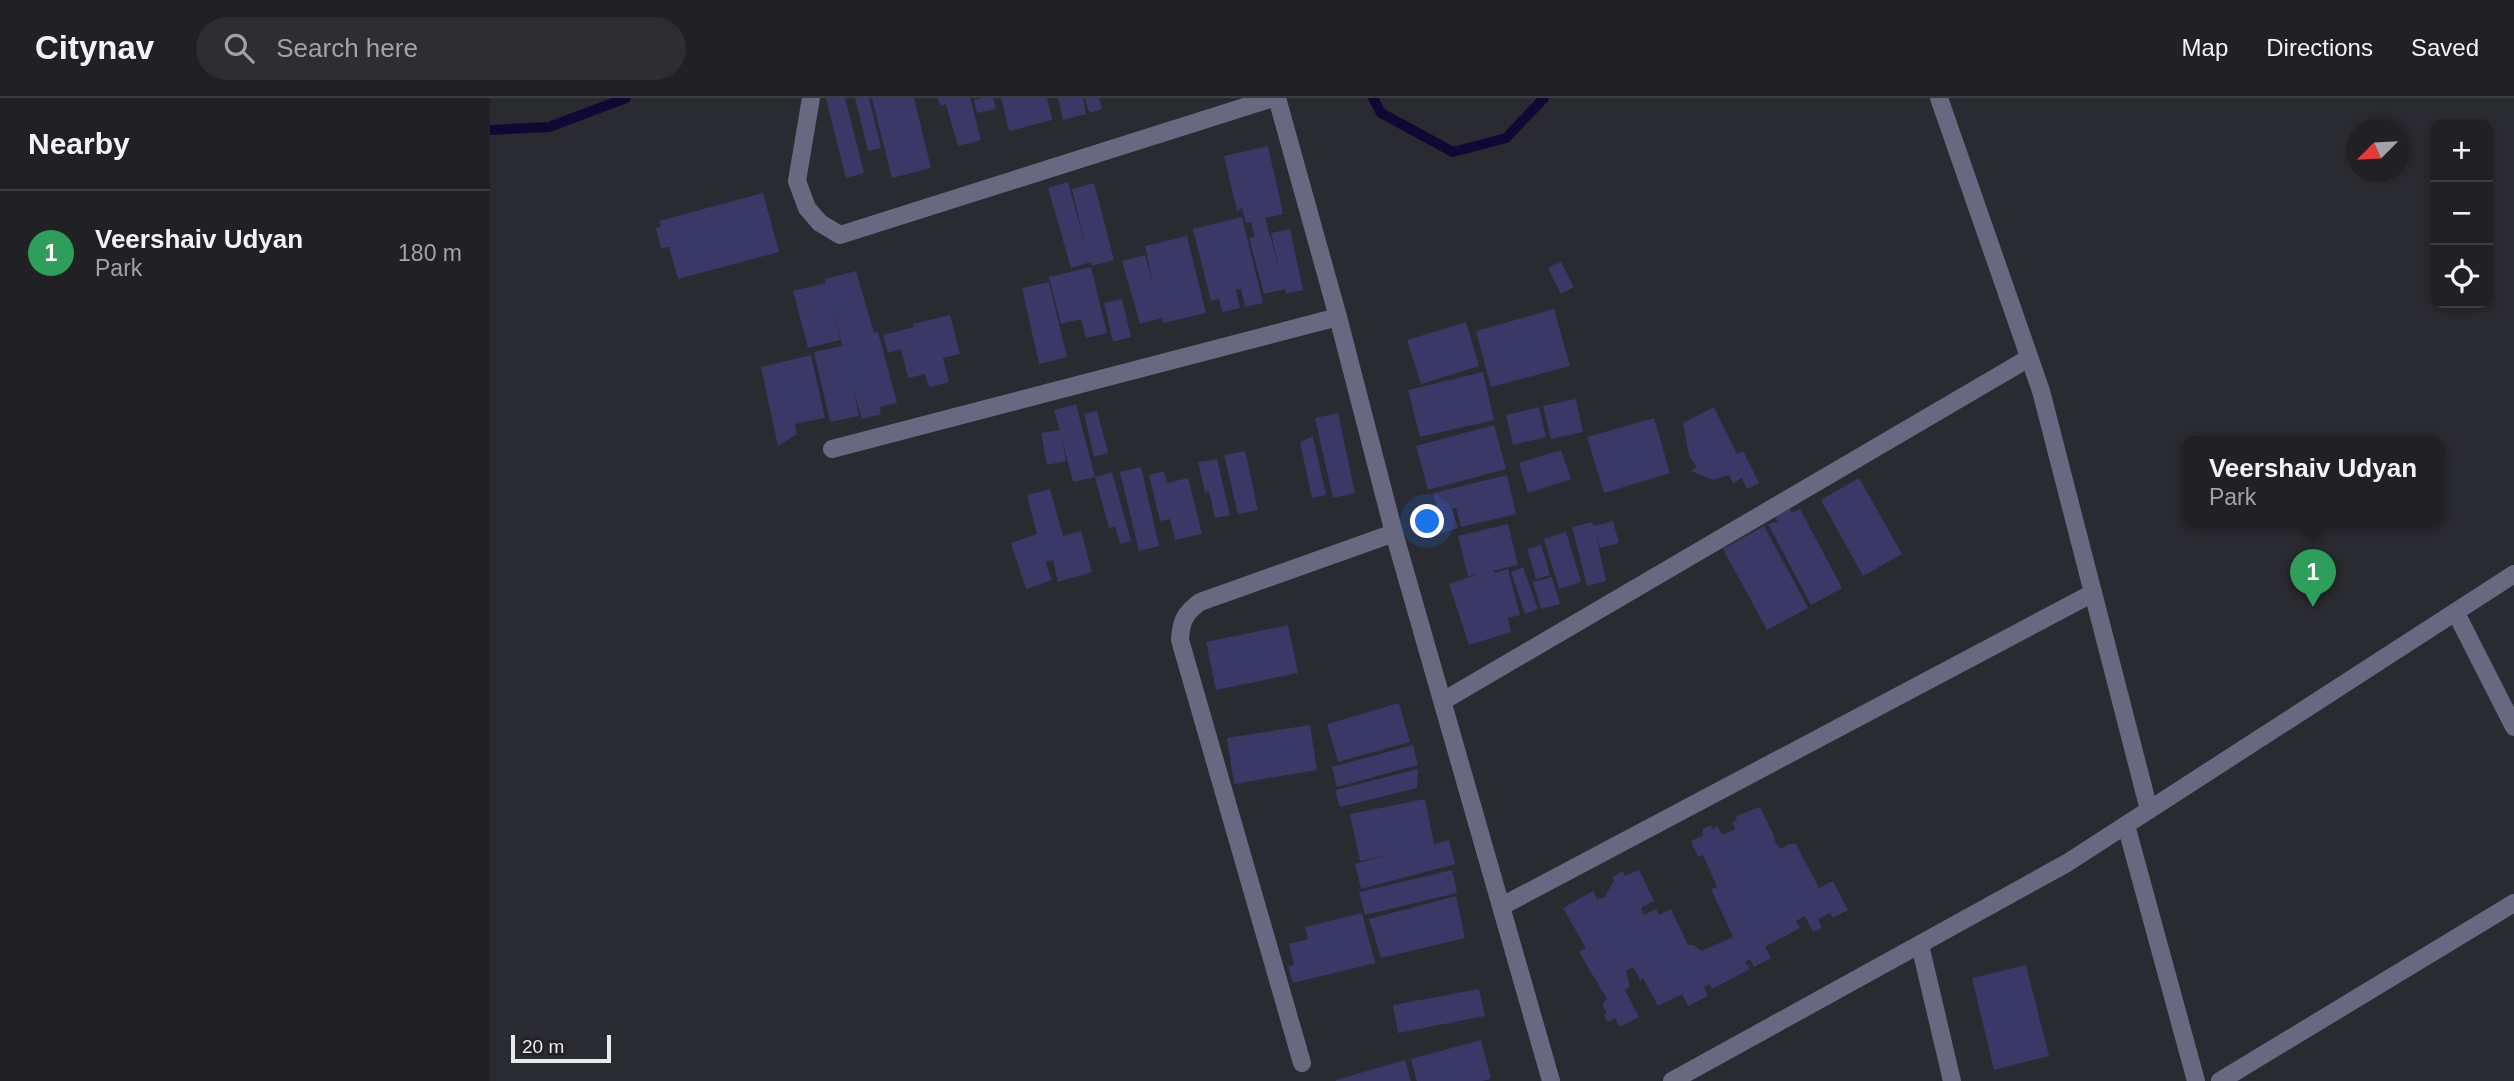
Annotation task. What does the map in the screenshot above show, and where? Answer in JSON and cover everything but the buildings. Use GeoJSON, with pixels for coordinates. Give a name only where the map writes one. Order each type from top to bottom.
{"type":"FeatureCollection","features":[{"type":"Feature","properties":{"kind":"street"},"geometry":{"type":"LineString","coordinates":[[811,98],[797,181],[807,208],[820,223],[840,235],[1275,98],[1338,317],[1394,533],[1551,1081]]}},
{"type":"Feature","properties":{"kind":"street"},"geometry":{"type":"LineString","coordinates":[[1939,98],[2041,391],[2149,810]]}},
{"type":"Feature","properties":{"kind":"street"},"geometry":{"type":"LineString","coordinates":[[831,449],[1338,317]]}},
{"type":"Feature","properties":{"kind":"street"},"geometry":{"type":"LineString","coordinates":[[1443,701],[2029,358]]}},
{"type":"Feature","properties":{"kind":"street"},"geometry":{"type":"LineString","coordinates":[[1302,1063],[1180,640],[1181,623],[1187,611],[1200,602],[1394,533]]}},
{"type":"Feature","properties":{"kind":"street"},"geometry":{"type":"LineString","coordinates":[[1672,1081],[2067,863],[2514,574]]}},
{"type":"Feature","properties":{"kind":"street"},"geometry":{"type":"LineString","coordinates":[[1502,906],[2093,593]]}},
{"type":"Feature","properties":{"kind":"street"},"geometry":{"type":"LineString","coordinates":[[2456,612],[2514,727]]}},
{"type":"Feature","properties":{"kind":"street"},"geometry":{"type":"LineString","coordinates":[[2126,825],[2196,1081]]}},
{"type":"Feature","properties":{"kind":"street"},"geometry":{"type":"LineString","coordinates":[[2220,1081],[2514,903]]}},
{"type":"Feature","properties":{"kind":"street"},"geometry":{"type":"LineString","coordinates":[[1920,945],[1952,1081]]}},
{"type":"Feature","properties":{"kind":"waterway"},"geometry":{"type":"LineString","coordinates":[[490,130],[549,127],[626,98]]}},
{"type":"Feature","properties":{"kind":"waterway"},"geometry":{"type":"LineString","coordinates":[[1373,98],[1381,113],[1453,152],[1506,138],[1544,98]]}},
{"type":"Feature","properties":{"kind":"place","name":"Veershaiv Udyan"},"geometry":{"type":"Point","coordinates":[2313,607]}}]}
